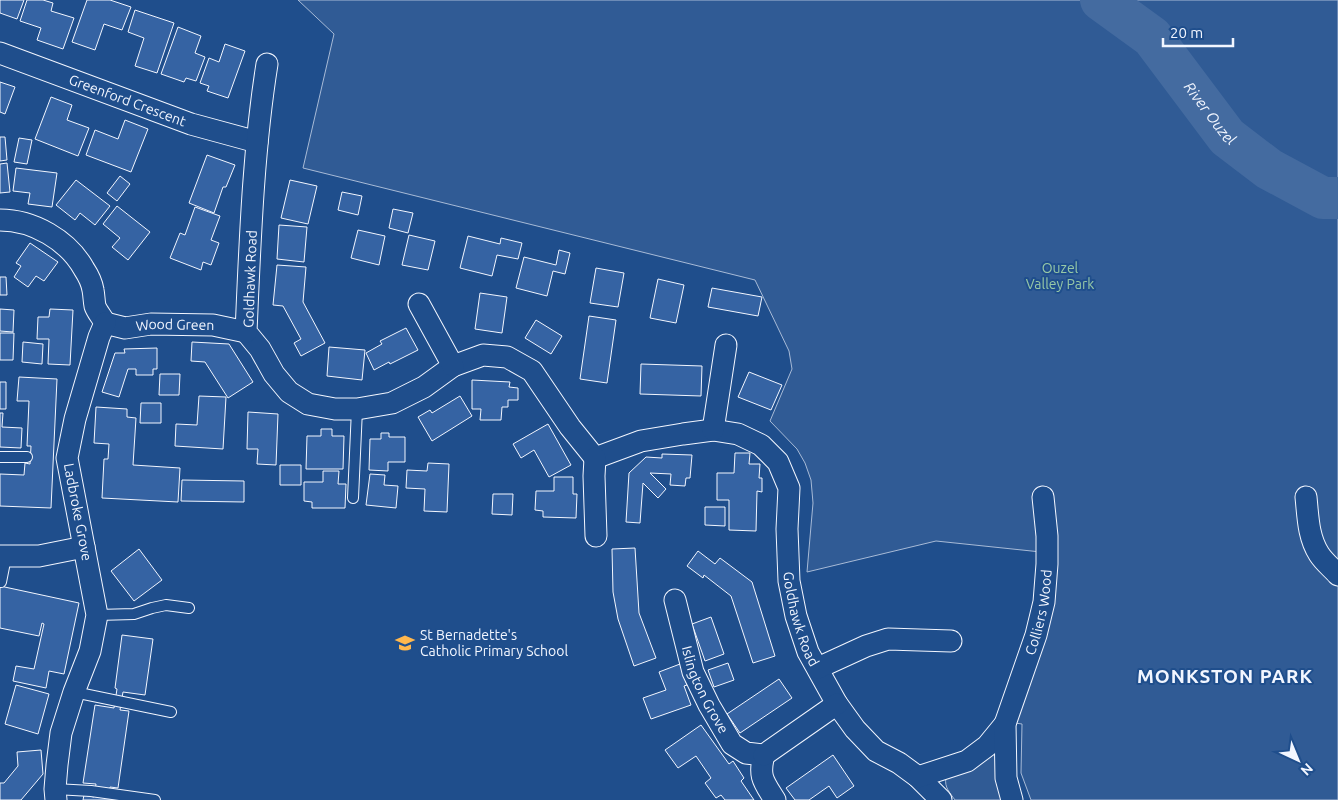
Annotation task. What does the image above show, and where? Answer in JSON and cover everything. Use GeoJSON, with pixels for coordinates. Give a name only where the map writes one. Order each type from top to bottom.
{"type":"FeatureCollection","features":[{"type":"Feature","properties":{"kind":"street","name":"Greenford Crescent"},"geometry":{"type":"LineString","coordinates":[[0,53],[190,124],[257,142]]}},
{"type":"Feature","properties":{"kind":"street","name":"Goldhawk Road"},"geometry":{"type":"LineString","coordinates":[[267,64],[257,142],[246,332],[260,349],[274,374],[289,392],[308,404],[335,409],[357,409],[392,403],[424,387],[453,366],[483,355],[507,357],[532,371],[566,421],[595,458],[641,442],[713,430],[738,434],[761,445],[778,462],[789,488],[787,530],[789,581],[796,616],[808,652],[837,704],[855,729],[876,751],[900,763],[918,777],[941,800]]}},
{"type":"Feature","properties":{"kind":"street"},"geometry":{"type":"LineString","coordinates":[[0,220],[14,220],[38,228],[57,239],[72,253],[84,268],[92,288],[95,306],[105,323]]}},
{"type":"Feature","properties":{"kind":"street"},"geometry":{"type":"LineString","coordinates":[[419,304],[453,366]]}},
{"type":"Feature","properties":{"kind":"street","name":"Wood Green"},"geometry":{"type":"LineString","coordinates":[[105,323],[124,328],[151,324],[212,324],[246,332]]}},
{"type":"Feature","properties":{"kind":"street","name":"Ladbroke Grove"},"geometry":{"type":"LineString","coordinates":[[56,794],[62,733],[74,692],[90,651],[97,615],[84,546],[61,458],[75,419],[99,336],[105,323]]}},
{"type":"Feature","properties":{"kind":"street"},"geometry":{"type":"LineString","coordinates":[[713,430],[726,345]]}},
{"type":"Feature","properties":{"kind":"street"},"geometry":{"type":"LineString","coordinates":[[595,458],[596,536]]}},
{"type":"Feature","properties":{"kind":"street","name":"Colliers Wood"},"geometry":{"type":"LineString","coordinates":[[918,777],[967,761],[987,746],[1005,724],[1036,635],[1044,602],[1047,536],[1043,497]]}},
{"type":"Feature","properties":{"kind":"street"},"geometry":{"type":"LineString","coordinates":[[1306,497],[1308,525],[1312,539],[1319,554],[1338,575]]}},
{"type":"Feature","properties":{"kind":"street"},"geometry":{"type":"LineString","coordinates":[[3,557],[39,556],[84,546]]}},
{"type":"Feature","properties":{"kind":"street","name":"Islington Grove"},"geometry":{"type":"LineString","coordinates":[[675,600],[692,672],[709,705],[732,744],[746,753],[764,755]]}},
{"type":"Feature","properties":{"kind":"street"},"geometry":{"type":"LineString","coordinates":[[818,668],[866,646],[888,639],[951,641]]}},
{"type":"Feature","properties":{"kind":"street"},"geometry":{"type":"LineString","coordinates":[[775,800],[762,778],[761,765],[764,755],[837,704]]}},
{"type":"Feature","properties":{"kind":"street","name":"Colliers Wood"},"geometry":{"type":"LineString","coordinates":[[1005,724],[1006,778],[1012,800]]}},
{"type":"Feature","properties":{"kind":"lane"},"geometry":{"type":"LineString","coordinates":[[353,498],[357,409]]}},
{"type":"Feature","properties":{"kind":"lane"},"geometry":{"type":"LineString","coordinates":[[0,456],[27,457]]}},
{"type":"Feature","properties":{"kind":"lane"},"geometry":{"type":"LineString","coordinates":[[1,582],[3,557]]}},
{"type":"Feature","properties":{"kind":"lane"},"geometry":{"type":"LineString","coordinates":[[97,615],[134,614],[166,605],[189,608]]}},
{"type":"Feature","properties":{"kind":"lane"},"geometry":{"type":"LineString","coordinates":[[74,692],[171,712]]}},
{"type":"Feature","properties":{"kind":"lane"},"geometry":{"type":"LineString","coordinates":[[56,794],[91,792],[156,800]]}},
{"type":"Feature","properties":{"kind":"green space","name":"Ouzel Valley Park"},"geometry":{"type":"Polygon","coordinates":[[[298,0],[1338,0],[1338,562],[1306,545],[1338,586],[1338,800],[1031,800],[1021,773],[1022,724],[1015,723],[1041,552],[936,541],[807,572],[813,503],[811,480],[805,463],[797,449],[770,421],[792,369],[789,351],[755,280],[303,168],[334,34],[298,0]]]}},
{"type":"Feature","properties":{"kind":"green space"},"geometry":{"type":"Polygon","coordinates":[[[998,751],[997,782],[1002,800],[955,800],[949,792],[946,778],[998,751]]]}},
{"type":"Feature","properties":{"kind":"building"},"geometry":{"type":"Polygon","coordinates":[[[0,0],[24,0],[17,19],[0,13],[0,0]]]}},
{"type":"Feature","properties":{"kind":"building"},"geometry":{"type":"Polygon","coordinates":[[[27,0],[43,0],[53,3],[51,11],[74,18],[63,49],[37,40],[41,28],[20,21],[27,0]]]}},
{"type":"Feature","properties":{"kind":"building"},"geometry":{"type":"Polygon","coordinates":[[[87,0],[110,0],[131,7],[122,30],[104,24],[95,50],[72,42],[87,0]]]}},
{"type":"Feature","properties":{"kind":"building"},"geometry":{"type":"Polygon","coordinates":[[[135,10],[174,23],[157,73],[135,66],[144,38],[128,32],[135,10]]]}},
{"type":"Feature","properties":{"kind":"building"},"geometry":{"type":"Polygon","coordinates":[[[178,27],[201,36],[195,53],[205,57],[196,81],[186,78],[184,82],[161,74],[178,27]]]}},
{"type":"Feature","properties":{"kind":"building"},"geometry":{"type":"Polygon","coordinates":[[[225,44],[245,51],[228,98],[207,91],[209,86],[200,83],[209,58],[219,62],[225,44]]]}},
{"type":"Feature","properties":{"kind":"building"},"geometry":{"type":"Polygon","coordinates":[[[0,82],[15,87],[5,114],[0,112],[0,82]]]}},
{"type":"Feature","properties":{"kind":"building"},"geometry":{"type":"Polygon","coordinates":[[[51,97],[72,105],[67,120],[89,128],[78,156],[35,139],[51,97]]]}},
{"type":"Feature","properties":{"kind":"building"},"geometry":{"type":"Polygon","coordinates":[[[125,120],[148,129],[131,172],[86,155],[95,130],[118,139],[125,120]]]}},
{"type":"Feature","properties":{"kind":"building"},"geometry":{"type":"Polygon","coordinates":[[[0,137],[5,137],[7,160],[0,161],[0,137]]]}},
{"type":"Feature","properties":{"kind":"building"},"geometry":{"type":"Polygon","coordinates":[[[19,138],[32,140],[27,164],[14,162],[19,138]]]}},
{"type":"Feature","properties":{"kind":"building"},"geometry":{"type":"Polygon","coordinates":[[[207,155],[235,165],[226,187],[223,187],[214,213],[189,203],[207,155]]]}},
{"type":"Feature","properties":{"kind":"building"},"geometry":{"type":"Polygon","coordinates":[[[7,163],[10,192],[0,193],[0,164],[7,163]]]}},
{"type":"Feature","properties":{"kind":"building"},"geometry":{"type":"Polygon","coordinates":[[[16,168],[57,173],[52,207],[28,204],[30,193],[13,191],[16,168]]]}},
{"type":"Feature","properties":{"kind":"building"},"geometry":{"type":"Polygon","coordinates":[[[120,176],[130,184],[117,201],[107,193],[120,176]]]}},
{"type":"Feature","properties":{"kind":"building"},"geometry":{"type":"Polygon","coordinates":[[[76,180],[110,206],[95,225],[80,213],[75,220],[56,205],[76,180]]]}},
{"type":"Feature","properties":{"kind":"building"},"geometry":{"type":"Polygon","coordinates":[[[290,180],[317,186],[308,224],[281,218],[290,180]]]}},
{"type":"Feature","properties":{"kind":"building"},"geometry":{"type":"Polygon","coordinates":[[[342,192],[362,196],[358,215],[338,210],[342,192]]]}},
{"type":"Feature","properties":{"kind":"building"},"geometry":{"type":"Polygon","coordinates":[[[117,206],[150,232],[128,260],[112,247],[120,238],[103,224],[117,206]]]}},
{"type":"Feature","properties":{"kind":"building"},"geometry":{"type":"Polygon","coordinates":[[[195,207],[220,216],[211,240],[219,243],[211,265],[203,262],[201,270],[170,258],[180,233],[185,235],[195,207]]]}},
{"type":"Feature","properties":{"kind":"building"},"geometry":{"type":"Polygon","coordinates":[[[393,209],[413,213],[408,233],[389,228],[393,209]]]}},
{"type":"Feature","properties":{"kind":"building"},"geometry":{"type":"Polygon","coordinates":[[[279,225],[307,227],[304,262],[277,259],[279,225]]]}},
{"type":"Feature","properties":{"kind":"building"},"geometry":{"type":"Polygon","coordinates":[[[358,230],[385,236],[379,265],[351,258],[358,230]]]}},
{"type":"Feature","properties":{"kind":"building"},"geometry":{"type":"Polygon","coordinates":[[[409,235],[435,241],[428,270],[402,265],[409,235]]]}},
{"type":"Feature","properties":{"kind":"building"},"geometry":{"type":"Polygon","coordinates":[[[468,236],[500,244],[501,238],[522,243],[518,259],[497,255],[492,276],[460,268],[468,236]]]}},
{"type":"Feature","properties":{"kind":"building"},"geometry":{"type":"Polygon","coordinates":[[[30,243],[58,262],[44,281],[36,276],[28,287],[14,277],[21,266],[16,263],[30,243]]]}},
{"type":"Feature","properties":{"kind":"building"},"geometry":{"type":"Polygon","coordinates":[[[559,250],[570,253],[565,274],[553,271],[547,296],[516,288],[524,257],[556,265],[559,250]]]}},
{"type":"Feature","properties":{"kind":"building"},"geometry":{"type":"Polygon","coordinates":[[[277,265],[306,267],[303,302],[325,343],[301,356],[294,343],[301,339],[283,306],[273,305],[277,265]]]}},
{"type":"Feature","properties":{"kind":"building"},"geometry":{"type":"Polygon","coordinates":[[[596,268],[624,273],[618,307],[590,303],[596,268]]]}},
{"type":"Feature","properties":{"kind":"building"},"geometry":{"type":"Polygon","coordinates":[[[0,277],[6,277],[7,295],[0,295],[0,277]]]}},
{"type":"Feature","properties":{"kind":"building"},"geometry":{"type":"Polygon","coordinates":[[[658,279],[684,285],[676,323],[650,318],[658,279]]]}},
{"type":"Feature","properties":{"kind":"building"},"geometry":{"type":"Polygon","coordinates":[[[712,288],[762,297],[758,316],[708,307],[712,288]]]}},
{"type":"Feature","properties":{"kind":"building"},"geometry":{"type":"Polygon","coordinates":[[[480,293],[507,297],[502,333],[475,329],[480,293]]]}},
{"type":"Feature","properties":{"kind":"building"},"geometry":{"type":"Polygon","coordinates":[[[0,309],[14,310],[13,332],[0,331],[0,309]]]}},
{"type":"Feature","properties":{"kind":"building"},"geometry":{"type":"Polygon","coordinates":[[[50,309],[73,310],[70,365],[48,364],[49,339],[37,339],[38,317],[49,317],[50,309]]]}},
{"type":"Feature","properties":{"kind":"building"},"geometry":{"type":"Polygon","coordinates":[[[589,316],[616,320],[607,383],[580,379],[589,316]]]}},
{"type":"Feature","properties":{"kind":"building"},"geometry":{"type":"Polygon","coordinates":[[[536,320],[562,336],[551,354],[525,338],[536,320]]]}},
{"type":"Feature","properties":{"kind":"building"},"geometry":{"type":"Polygon","coordinates":[[[406,328],[418,350],[374,370],[366,353],[382,344],[380,341],[406,328]]]}},
{"type":"Feature","properties":{"kind":"building"},"geometry":{"type":"Polygon","coordinates":[[[0,333],[14,333],[13,360],[0,360],[0,333]]]}},
{"type":"Feature","properties":{"kind":"building"},"geometry":{"type":"Polygon","coordinates":[[[23,342],[43,344],[42,364],[22,362],[23,342]]]}},
{"type":"Feature","properties":{"kind":"building"},"geometry":{"type":"Polygon","coordinates":[[[192,342],[229,344],[253,382],[228,398],[205,362],[191,361],[192,342]]]}},
{"type":"Feature","properties":{"kind":"building"},"geometry":{"type":"Polygon","coordinates":[[[329,347],[365,350],[362,380],[327,376],[329,347]]]}},
{"type":"Feature","properties":{"kind":"building"},"geometry":{"type":"Polygon","coordinates":[[[157,348],[157,369],[153,369],[153,375],[136,375],[136,369],[128,369],[119,397],[102,392],[115,353],[125,353],[124,349],[157,348]]]}},
{"type":"Feature","properties":{"kind":"building"},"geometry":{"type":"Polygon","coordinates":[[[641,364],[702,366],[701,396],[640,394],[641,364]]]}},
{"type":"Feature","properties":{"kind":"building"},"geometry":{"type":"Polygon","coordinates":[[[749,372],[782,385],[771,410],[738,397],[749,372]]]}},
{"type":"Feature","properties":{"kind":"building"},"geometry":{"type":"Polygon","coordinates":[[[160,374],[180,374],[179,395],[159,395],[160,374]]]}},
{"type":"Feature","properties":{"kind":"building"},"geometry":{"type":"Polygon","coordinates":[[[19,377],[57,379],[51,508],[0,506],[0,474],[24,475],[25,463],[30,464],[31,446],[27,446],[29,401],[17,401],[19,377]]]}},
{"type":"Feature","properties":{"kind":"building"},"geometry":{"type":"Polygon","coordinates":[[[472,380],[510,382],[509,387],[518,388],[518,400],[508,400],[508,407],[502,407],[501,420],[480,420],[481,409],[472,409],[472,380]]]}},
{"type":"Feature","properties":{"kind":"building"},"geometry":{"type":"Polygon","coordinates":[[[0,382],[6,382],[6,409],[0,409],[0,382]]]}},
{"type":"Feature","properties":{"kind":"building"},"geometry":{"type":"Polygon","coordinates":[[[199,396],[226,397],[223,449],[175,446],[176,424],[197,425],[199,396]]]}},
{"type":"Feature","properties":{"kind":"building"},"geometry":{"type":"Polygon","coordinates":[[[460,396],[472,416],[432,441],[418,417],[430,410],[432,413],[460,396]]]}},
{"type":"Feature","properties":{"kind":"building"},"geometry":{"type":"Polygon","coordinates":[[[141,403],[161,403],[161,423],[140,423],[141,403]]]}},
{"type":"Feature","properties":{"kind":"building"},"geometry":{"type":"Polygon","coordinates":[[[96,407],[127,409],[127,417],[136,418],[133,465],[180,468],[178,502],[102,498],[104,459],[108,459],[109,444],[94,443],[96,407]]]}},
{"type":"Feature","properties":{"kind":"building"},"geometry":{"type":"Polygon","coordinates":[[[248,412],[278,414],[276,465],[257,464],[258,449],[247,449],[248,412]]]}},
{"type":"Feature","properties":{"kind":"building"},"geometry":{"type":"Polygon","coordinates":[[[0,413],[3,413],[2,427],[22,428],[21,448],[0,447],[0,413]]]}},
{"type":"Feature","properties":{"kind":"building"},"geometry":{"type":"Polygon","coordinates":[[[548,424],[571,465],[549,477],[534,450],[521,458],[513,444],[548,424]]]}},
{"type":"Feature","properties":{"kind":"building"},"geometry":{"type":"Polygon","coordinates":[[[321,429],[332,429],[332,436],[344,436],[343,469],[306,469],[307,436],[321,436],[321,429]]]}},
{"type":"Feature","properties":{"kind":"building"},"geometry":{"type":"Polygon","coordinates":[[[381,433],[389,433],[389,437],[405,437],[405,462],[388,462],[388,471],[369,470],[370,439],[381,439],[381,433]]]}},
{"type":"Feature","properties":{"kind":"building"},"geometry":{"type":"Polygon","coordinates":[[[735,453],[750,453],[749,464],[760,464],[759,478],[762,478],[762,492],[757,491],[756,531],[729,530],[729,500],[717,500],[717,473],[734,473],[735,453]]]}},
{"type":"Feature","properties":{"kind":"building"},"geometry":{"type":"Polygon","coordinates":[[[662,454],[692,455],[690,478],[686,478],[685,486],[670,485],[671,474],[650,473],[666,489],[658,498],[643,483],[640,523],[626,522],[629,473],[646,457],[662,458],[662,454]]]}},
{"type":"Feature","properties":{"kind":"building"},"geometry":{"type":"Polygon","coordinates":[[[428,463],[449,464],[447,512],[424,511],[425,489],[406,488],[407,470],[427,471],[428,463]]]}},
{"type":"Feature","properties":{"kind":"building"},"geometry":{"type":"Polygon","coordinates":[[[280,465],[301,465],[301,485],[280,485],[280,465]]]}},
{"type":"Feature","properties":{"kind":"building"},"geometry":{"type":"Polygon","coordinates":[[[323,471],[339,471],[338,484],[346,484],[345,508],[312,508],[312,502],[304,501],[304,482],[323,482],[323,471]]]}},
{"type":"Feature","properties":{"kind":"building"},"geometry":{"type":"Polygon","coordinates":[[[370,474],[385,475],[384,485],[398,486],[396,508],[366,505],[370,474]]]}},
{"type":"Feature","properties":{"kind":"building"},"geometry":{"type":"Polygon","coordinates":[[[554,477],[573,477],[573,494],[577,494],[576,518],[543,517],[543,511],[535,510],[536,491],[554,491],[554,477]]]}},
{"type":"Feature","properties":{"kind":"building"},"geometry":{"type":"Polygon","coordinates":[[[182,480],[244,481],[244,502],[181,501],[182,480]]]}},
{"type":"Feature","properties":{"kind":"building"},"geometry":{"type":"Polygon","coordinates":[[[493,494],[513,494],[512,515],[492,514],[493,494]]]}},
{"type":"Feature","properties":{"kind":"building"},"geometry":{"type":"Polygon","coordinates":[[[705,507],[725,507],[725,526],[705,525],[705,507]]]}},
{"type":"Feature","properties":{"kind":"building"},"geometry":{"type":"Polygon","coordinates":[[[635,548],[639,613],[656,658],[634,666],[618,619],[613,592],[612,549],[635,548]]]}},
{"type":"Feature","properties":{"kind":"building"},"geometry":{"type":"Polygon","coordinates":[[[139,549],[162,580],[134,601],[111,571],[139,549]]]}},
{"type":"Feature","properties":{"kind":"building"},"geometry":{"type":"Polygon","coordinates":[[[698,551],[715,564],[720,558],[752,582],[775,656],[753,663],[731,596],[704,575],[703,578],[687,566],[698,551]]]}},
{"type":"Feature","properties":{"kind":"building"},"geometry":{"type":"Polygon","coordinates":[[[0,586],[79,603],[64,674],[49,671],[46,688],[13,681],[16,666],[34,669],[44,624],[42,623],[39,636],[0,628],[0,586]]]}},
{"type":"Feature","properties":{"kind":"building"},"geometry":{"type":"Polygon","coordinates":[[[711,617],[724,654],[705,661],[692,624],[711,617]]]}},
{"type":"Feature","properties":{"kind":"building"},"geometry":{"type":"Polygon","coordinates":[[[122,635],[153,639],[145,695],[123,692],[120,710],[129,711],[118,788],[110,787],[109,798],[125,800],[83,800],[84,795],[94,797],[96,784],[83,783],[95,705],[114,708],[122,635]]]}},
{"type":"Feature","properties":{"kind":"building"},"geometry":{"type":"Polygon","coordinates":[[[728,663],[734,680],[714,687],[708,670],[728,663]]]}},
{"type":"Feature","properties":{"kind":"building"},"geometry":{"type":"Polygon","coordinates":[[[680,664],[687,685],[684,686],[691,705],[651,719],[643,698],[666,690],[659,672],[680,664]]]}},
{"type":"Feature","properties":{"kind":"building"},"geometry":{"type":"Polygon","coordinates":[[[779,679],[792,698],[740,733],[727,714],[779,679]]]}},
{"type":"Feature","properties":{"kind":"building"},"geometry":{"type":"Polygon","coordinates":[[[16,685],[49,694],[38,734],[5,724],[16,685]]]}},
{"type":"Feature","properties":{"kind":"building"},"geometry":{"type":"Polygon","coordinates":[[[701,725],[729,764],[733,761],[744,778],[741,781],[754,800],[725,800],[721,795],[716,798],[705,783],[711,778],[696,756],[678,768],[665,750],[701,725]]]}},
{"type":"Feature","properties":{"kind":"building"},"geometry":{"type":"Polygon","coordinates":[[[41,750],[43,774],[21,800],[0,800],[0,783],[4,783],[18,766],[17,752],[41,750]]]}},
{"type":"Feature","properties":{"kind":"building"},"geometry":{"type":"Polygon","coordinates":[[[833,755],[854,786],[837,798],[829,786],[809,800],[795,800],[786,788],[833,755]]]}},
{"type":"Feature","properties":{"kind":"waterway","name":"River Ouzel"},"geometry":{"type":"LineString","coordinates":[[1101,0],[1152,37],[1227,137],[1269,169],[1323,198],[1338,198]]}},
{"type":"Feature","properties":{"kind":"place","name":"St Bernadette's Catholic Primary School"},"geometry":{"type":"Point","coordinates":[405,643]}},
{"type":"Feature","properties":{"kind":"district","name":"MONKSTON PARK"},"geometry":{"type":"Point","coordinates":[1225,676]}}]}
